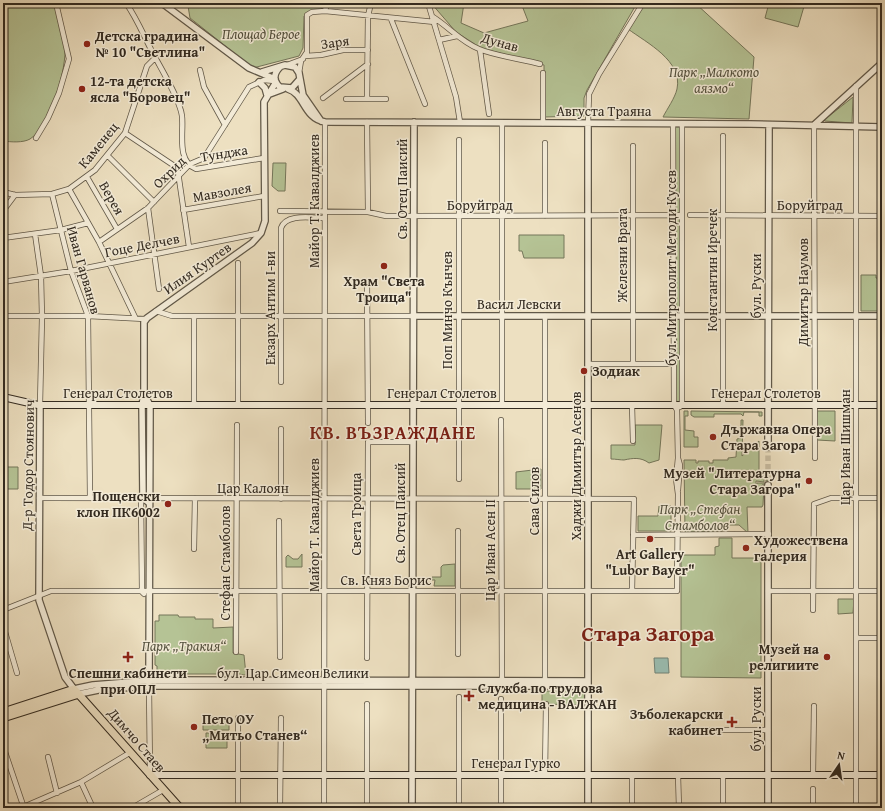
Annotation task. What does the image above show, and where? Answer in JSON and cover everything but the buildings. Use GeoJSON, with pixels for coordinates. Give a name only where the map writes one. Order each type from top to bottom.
{"type":"FeatureCollection","features":[{"type":"Feature","properties":{"kind":"main road","name":"Генерал Столетов"},"geometry":{"type":"LineString","coordinates":[[3,397],[40,404],[632,405],[675,408],[682,405],[882,405]]}},
{"type":"Feature","properties":{"kind":"main road","name":"бул. Цар Симеон Велики"},"geometry":{"type":"LineString","coordinates":[[3,712],[76,691]]}},
{"type":"Feature","properties":{"kind":"main road","name":"бул. Цар Симеон Велики"},"geometry":{"type":"LineString","coordinates":[[3,718],[76,691]]}},
{"type":"Feature","properties":{"kind":"main road","name":"Димчо Стаев"},"geometry":{"type":"LineString","coordinates":[[76,691],[180,808]]}},
{"type":"Feature","properties":{"kind":"main road","name":"Генерал Гурко"},"geometry":{"type":"LineString","coordinates":[[150,775],[882,775]]}},
{"type":"Feature","properties":{"kind":"street"},"geometry":{"type":"LineString","coordinates":[[36,138],[48,118],[59,93],[69,59],[56,3]]}},
{"type":"Feature","properties":{"kind":"street"},"geometry":{"type":"LineString","coordinates":[[126,3],[134,14],[155,58],[165,73],[182,115],[182,150],[190,164]]}},
{"type":"Feature","properties":{"kind":"street"},"geometry":{"type":"LineString","coordinates":[[162,3],[257,72],[275,81],[286,89]]}},
{"type":"Feature","properties":{"kind":"street"},"geometry":{"type":"LineString","coordinates":[[325,11],[327,3]]}},
{"type":"Feature","properties":{"kind":"street"},"geometry":{"type":"LineString","coordinates":[[367,100],[368,16],[371,3]]}},
{"type":"Feature","properties":{"kind":"street"},"geometry":{"type":"LineString","coordinates":[[428,3],[456,97],[460,122]]}},
{"type":"Feature","properties":{"kind":"street"},"geometry":{"type":"LineString","coordinates":[[588,123],[589,94],[599,74],[643,3]]}},
{"type":"Feature","properties":{"kind":"street"},"geometry":{"type":"LineString","coordinates":[[267,95],[295,86],[308,49],[307,16],[311,12],[325,11],[391,18],[434,19]]}},
{"type":"Feature","properties":{"kind":"street"},"geometry":{"type":"LineString","coordinates":[[391,18],[425,104]]}},
{"type":"Feature","properties":{"kind":"street","name":"Дунав"},"geometry":{"type":"LineString","coordinates":[[434,19],[449,27],[457,36],[480,50],[540,64]]}},
{"type":"Feature","properties":{"kind":"street"},"geometry":{"type":"LineString","coordinates":[[439,40],[457,36]]}},
{"type":"Feature","properties":{"kind":"street","name":"Заря"},"geometry":{"type":"LineString","coordinates":[[287,65],[304,57],[343,50],[368,50]]}},
{"type":"Feature","properties":{"kind":"street"},"geometry":{"type":"LineString","coordinates":[[480,50],[489,114]]}},
{"type":"Feature","properties":{"kind":"street","name":"Каменец"},"geometry":{"type":"LineString","coordinates":[[3,192],[14,195],[52,194],[69,189],[95,170],[125,133],[148,66],[155,58]]}},
{"type":"Feature","properties":{"kind":"street"},"geometry":{"type":"LineString","coordinates":[[814,125],[882,63]]}},
{"type":"Feature","properties":{"kind":"street"},"geometry":{"type":"LineString","coordinates":[[323,98],[368,64]]}},
{"type":"Feature","properties":{"kind":"street"},"geometry":{"type":"LineString","coordinates":[[257,72],[287,65],[295,67],[299,76],[304,97],[316,116],[325,122]]}},
{"type":"Feature","properties":{"kind":"street"},"geometry":{"type":"LineString","coordinates":[[261,233],[264,221],[264,102],[275,81],[276,72],[280,66]]}},
{"type":"Feature","properties":{"kind":"street"},"geometry":{"type":"LineString","coordinates":[[200,70],[204,87],[225,125]]}},
{"type":"Feature","properties":{"kind":"street"},"geometry":{"type":"LineString","coordinates":[[257,72],[257,82]]}},
{"type":"Feature","properties":{"kind":"street"},"geometry":{"type":"LineString","coordinates":[[543,73],[543,123]]}},
{"type":"Feature","properties":{"kind":"street"},"geometry":{"type":"LineString","coordinates":[[257,82],[275,81]]}},
{"type":"Feature","properties":{"kind":"street"},"geometry":{"type":"LineString","coordinates":[[257,82],[265,88],[267,95]]}},
{"type":"Feature","properties":{"kind":"street","name":"Охрид"},"geometry":{"type":"LineString","coordinates":[[99,242],[148,208],[190,164],[204,158],[249,88],[257,82]]}},
{"type":"Feature","properties":{"kind":"street","name":"Цар Иван Шишман"},"geometry":{"type":"LineString","coordinates":[[856,86],[856,808]]}},
{"type":"Feature","properties":{"kind":"street","name":"Августа Траяна"},"geometry":{"type":"LineString","coordinates":[[286,89],[295,93],[312,118],[325,122],[814,125],[882,127]]}},
{"type":"Feature","properties":{"kind":"street"},"geometry":{"type":"LineString","coordinates":[[346,99],[386,100]]}},
{"type":"Feature","properties":{"kind":"street","name":"Майор Т. Кавалджиев"},"geometry":{"type":"LineString","coordinates":[[324,808],[325,122]]}},
{"type":"Feature","properties":{"kind":"street"},"geometry":{"type":"LineString","coordinates":[[367,122],[368,212]]}},
{"type":"Feature","properties":{"kind":"street","name":"Св. Отец Паисий"},"geometry":{"type":"LineString","coordinates":[[412,808],[414,122]]}},
{"type":"Feature","properties":{"kind":"street"},"geometry":{"type":"LineString","coordinates":[[502,123],[502,405]]}},
{"type":"Feature","properties":{"kind":"street","name":"Хаджи Димитър Асенов"},"geometry":{"type":"LineString","coordinates":[[588,123],[588,808]]}},
{"type":"Feature","properties":{"kind":"street","name":"бул. Митрополит Методи Кусев"},"geometry":{"type":"LineString","coordinates":[[673,124],[673,364],[678,458],[677,591]]}},
{"type":"Feature","properties":{"kind":"street","name":"бул. Митрополит Методи Кусев"},"geometry":{"type":"LineString","coordinates":[[682,124],[682,405]]}},
{"type":"Feature","properties":{"kind":"street","name":"бул. Руски"},"geometry":{"type":"LineString","coordinates":[[768,447],[769,125]]}},
{"type":"Feature","properties":{"kind":"street","name":"Димитър Наумов"},"geometry":{"type":"LineString","coordinates":[[814,125],[815,458]]}},
{"type":"Feature","properties":{"kind":"street"},"geometry":{"type":"LineString","coordinates":[[125,133],[173,165],[178,172],[189,247]]}},
{"type":"Feature","properties":{"kind":"street","name":"Константин Иречек"},"geometry":{"type":"LineString","coordinates":[[723,136],[723,405]]}},
{"type":"Feature","properties":{"kind":"street","name":"Поп Минчо Кънчев"},"geometry":{"type":"LineString","coordinates":[[459,140],[459,479]]}},
{"type":"Feature","properties":{"kind":"street"},"geometry":{"type":"LineString","coordinates":[[545,144],[545,216]]}},
{"type":"Feature","properties":{"kind":"street","name":"Железни Врата"},"geometry":{"type":"LineString","coordinates":[[633,146],[633,364]]}},
{"type":"Feature","properties":{"kind":"street"},"geometry":{"type":"LineString","coordinates":[[107,155],[154,202]]}},
{"type":"Feature","properties":{"kind":"street","name":"Тунджа"},"geometry":{"type":"LineString","coordinates":[[190,164],[196,169],[264,158]]}},
{"type":"Feature","properties":{"kind":"street","name":"Верея"},"geometry":{"type":"LineString","coordinates":[[87,177],[117,230]]}},
{"type":"Feature","properties":{"kind":"street"},"geometry":{"type":"LineString","coordinates":[[69,189],[99,242],[135,318]]}},
{"type":"Feature","properties":{"kind":"street","name":"Иван Гарванов"},"geometry":{"type":"LineString","coordinates":[[52,194],[71,271],[88,316],[90,498]]}},
{"type":"Feature","properties":{"kind":"street"},"geometry":{"type":"LineString","coordinates":[[3,211],[14,195]]}},
{"type":"Feature","properties":{"kind":"street","name":"Мавзолея"},"geometry":{"type":"LineString","coordinates":[[183,210],[264,196]]}},
{"type":"Feature","properties":{"kind":"street"},"geometry":{"type":"LineString","coordinates":[[148,208],[159,288]]}},
{"type":"Feature","properties":{"kind":"street","name":"Боруйград"},"geometry":{"type":"LineString","coordinates":[[280,211],[368,212],[384,216],[681,215]]}},
{"type":"Feature","properties":{"kind":"street","name":"Боруйград"},"geometry":{"type":"LineString","coordinates":[[690,215],[882,216]]}},
{"type":"Feature","properties":{"kind":"street","name":"Екзарх Антим I-ви"},"geometry":{"type":"LineString","coordinates":[[281,382],[282,225],[288,219],[325,218]]}},
{"type":"Feature","properties":{"kind":"street"},"geometry":{"type":"LineString","coordinates":[[3,238],[61,230],[88,223]]}},
{"type":"Feature","properties":{"kind":"street","name":"Гоце Делчев"},"geometry":{"type":"LineString","coordinates":[[3,282],[71,271],[261,233]]}},
{"type":"Feature","properties":{"kind":"street","name":"Илия Куртев"},"geometry":{"type":"LineString","coordinates":[[145,319],[240,252],[261,233]]}},
{"type":"Feature","properties":{"kind":"street","name":"Д-р Тодор Стоянович"},"geometry":{"type":"LineString","coordinates":[[35,234],[41,276],[42,317],[39,600],[65,677],[76,691]]}},
{"type":"Feature","properties":{"kind":"street"},"geometry":{"type":"LineString","coordinates":[[238,263],[238,405]]}},
{"type":"Feature","properties":{"kind":"street"},"geometry":{"type":"LineString","coordinates":[[367,281],[368,423]]}},
{"type":"Feature","properties":{"kind":"street","name":"Васил Левски"},"geometry":{"type":"LineString","coordinates":[[156,311],[172,316],[882,316]]}},
{"type":"Feature","properties":{"kind":"street"},"geometry":{"type":"LineString","coordinates":[[3,316],[88,316],[145,319],[144,395],[142,404],[147,500],[150,775]]}},
{"type":"Feature","properties":{"kind":"street"},"geometry":{"type":"LineString","coordinates":[[194,316],[194,405]]}},
{"type":"Feature","properties":{"kind":"street","name":"Сава Силов"},"geometry":{"type":"LineString","coordinates":[[545,316],[545,683]]}},
{"type":"Feature","properties":{"kind":"street"},"geometry":{"type":"LineString","coordinates":[[588,364],[673,364]]}},
{"type":"Feature","properties":{"kind":"street"},"geometry":{"type":"LineString","coordinates":[[144,395],[150,405],[147,500]]}},
{"type":"Feature","properties":{"kind":"street"},"geometry":{"type":"LineString","coordinates":[[632,405],[633,441]]}},
{"type":"Feature","properties":{"kind":"street","name":"Цар Иван Асен II"},"geometry":{"type":"LineString","coordinates":[[501,420],[502,680]]}},
{"type":"Feature","properties":{"kind":"street","name":"Стефан Стамболов"},"geometry":{"type":"LineString","coordinates":[[236,652],[237,425]]}},
{"type":"Feature","properties":{"kind":"street"},"geometry":{"type":"LineString","coordinates":[[281,429],[281,499]]}},
{"type":"Feature","properties":{"kind":"street","name":"Света Троица"},"geometry":{"type":"LineString","coordinates":[[368,658],[368,442],[413,442]]}},
{"type":"Feature","properties":{"kind":"street","name":"бул. Руски"},"geometry":{"type":"LineString","coordinates":[[768,485],[768,808]]}},
{"type":"Feature","properties":{"kind":"street","name":"Цар Калоян"},"geometry":{"type":"LineString","coordinates":[[39,498],[147,500],[195,498],[634,499],[633,534]]}},
{"type":"Feature","properties":{"kind":"street"},"geometry":{"type":"LineString","coordinates":[[194,549],[195,498]]}},
{"type":"Feature","properties":{"kind":"street"},"geometry":{"type":"LineString","coordinates":[[813,610],[814,504],[830,498],[882,498]]}},
{"type":"Feature","properties":{"kind":"street"},"geometry":{"type":"LineString","coordinates":[[142,592],[141,500],[147,500]]}},
{"type":"Feature","properties":{"kind":"street"},"geometry":{"type":"LineString","coordinates":[[279,521],[280,657]]}},
{"type":"Feature","properties":{"kind":"street"},"geometry":{"type":"LineString","coordinates":[[458,531],[458,654]]}},
{"type":"Feature","properties":{"kind":"street"},"geometry":{"type":"LineString","coordinates":[[632,591],[633,534],[768,534]]}},
{"type":"Feature","properties":{"kind":"street"},"geometry":{"type":"LineString","coordinates":[[3,610],[51,591],[142,592],[149,595]]}},
{"type":"Feature","properties":{"kind":"street","name":"Св. Княз Борис"},"geometry":{"type":"LineString","coordinates":[[149,595],[236,592],[367,591],[677,591]]}},
{"type":"Feature","properties":{"kind":"street"},"geometry":{"type":"LineString","coordinates":[[768,591],[882,591]]}},
{"type":"Feature","properties":{"kind":"street"},"geometry":{"type":"LineString","coordinates":[[3,626],[17,673]]}},
{"type":"Feature","properties":{"kind":"street"},"geometry":{"type":"LineString","coordinates":[[856,638],[882,638]]}},
{"type":"Feature","properties":{"kind":"street","name":"бул. Цар Симеон Велики"},"geometry":{"type":"LineString","coordinates":[[324,683],[412,680],[502,680],[545,683]]}},
{"type":"Feature","properties":{"kind":"street","name":"бул. Цар Симеон Велики"},"geometry":{"type":"LineString","coordinates":[[76,691],[93,685],[148,683],[324,683],[413,686],[545,683],[588,684]]}},
{"type":"Feature","properties":{"kind":"street"},"geometry":{"type":"LineString","coordinates":[[459,698],[459,808]]}},
{"type":"Feature","properties":{"kind":"street"},"geometry":{"type":"LineString","coordinates":[[501,699],[501,808]]}},
{"type":"Feature","properties":{"kind":"street"},"geometry":{"type":"LineString","coordinates":[[367,704],[367,808]]}},
{"type":"Feature","properties":{"kind":"street"},"geometry":{"type":"LineString","coordinates":[[545,775],[546,704]]}},
{"type":"Feature","properties":{"kind":"street"},"geometry":{"type":"LineString","coordinates":[[813,775],[814,706]]}},
{"type":"Feature","properties":{"kind":"street"},"geometry":{"type":"LineString","coordinates":[[238,718],[238,808]]}},
{"type":"Feature","properties":{"kind":"street"},"geometry":{"type":"LineString","coordinates":[[280,808],[281,718]]}},
{"type":"Feature","properties":{"kind":"street"},"geometry":{"type":"LineString","coordinates":[[684,730],[768,730]]}},
{"type":"Feature","properties":{"kind":"street"},"geometry":{"type":"LineString","coordinates":[[3,746],[5,757],[23,808],[81,782],[131,752]]}},
{"type":"Feature","properties":{"kind":"street"},"geometry":{"type":"LineString","coordinates":[[48,757],[57,793]]}},
{"type":"Feature","properties":{"kind":"street"},"geometry":{"type":"LineString","coordinates":[[632,775],[632,808]]}},
{"type":"Feature","properties":{"kind":"street"},"geometry":{"type":"LineString","coordinates":[[678,775],[678,808]]}},
{"type":"Feature","properties":{"kind":"street"},"geometry":{"type":"LineString","coordinates":[[723,775],[723,808]]}},
{"type":"Feature","properties":{"kind":"street"},"geometry":{"type":"LineString","coordinates":[[81,782],[93,808]]}},
{"type":"Feature","properties":{"kind":"street"},"geometry":{"type":"LineString","coordinates":[[813,789],[813,808]]}},
{"type":"Feature","properties":{"kind":"street"},"geometry":{"type":"LineString","coordinates":[[132,808],[163,790]]}},
{"type":"Feature","properties":{"kind":"green space"},"geometry":{"type":"Polygon","coordinates":[[[3,3],[55,3],[65,45],[63,68],[51,110],[38,132],[30,139],[20,142],[3,141],[3,3]]]}},
{"type":"Feature","properties":{"kind":"green space","name":"Площад Берое"},"geometry":{"type":"Polygon","coordinates":[[[185,3],[323,3],[321,11],[304,16],[303,48],[299,56],[253,68],[190,18],[188,6],[185,3]]]}},
{"type":"Feature","properties":{"kind":"green space"},"geometry":{"type":"Polygon","coordinates":[[[431,3],[464,3],[461,23],[484,33],[528,21],[521,3],[637,3],[587,90],[584,98],[584,116],[544,117],[544,65],[481,48],[456,32],[431,3]]]}},
{"type":"Feature","properties":{"kind":"green space","name":"Парк „Малкото аязмо“"},"geometry":{"type":"Polygon","coordinates":[[[646,3],[695,3],[754,57],[749,119],[663,117],[673,100],[677,89],[675,70],[662,54],[628,29],[646,3]]]}},
{"type":"Feature","properties":{"kind":"green space"},"geometry":{"type":"Polygon","coordinates":[[[769,3],[805,3],[798,27],[765,18],[769,3]]]}},
{"type":"Feature","properties":{"kind":"green space"},"geometry":{"type":"Polygon","coordinates":[[[853,97],[852,123],[824,120],[853,97]]]}},
{"type":"Feature","properties":{"kind":"green space"},"geometry":{"type":"Polygon","coordinates":[[[673,124],[682,124],[682,405],[674,405],[673,124]]]}},
{"type":"Feature","properties":{"kind":"green space"},"geometry":{"type":"Polygon","coordinates":[[[273,163],[286,163],[285,191],[278,191],[272,186],[273,163]]]}},
{"type":"Feature","properties":{"kind":"green space"},"geometry":{"type":"Polygon","coordinates":[[[519,235],[564,235],[564,258],[524,258],[522,251],[519,251],[519,235]]]}},
{"type":"Feature","properties":{"kind":"green space"},"geometry":{"type":"Polygon","coordinates":[[[861,275],[876,275],[876,278],[882,278],[882,311],[861,311],[861,275]]]}},
{"type":"Feature","properties":{"kind":"green space"},"geometry":{"type":"Polygon","coordinates":[[[684,411],[688,411],[688,416],[685,416],[685,430],[694,431],[694,437],[698,437],[698,447],[684,447],[684,411]]]}},
{"type":"Feature","properties":{"kind":"green space"},"geometry":{"type":"Polygon","coordinates":[[[691,411],[762,412],[762,416],[759,416],[759,412],[744,412],[743,416],[741,414],[714,414],[714,417],[694,417],[691,415],[691,411]]]}},
{"type":"Feature","properties":{"kind":"green space"},"geometry":{"type":"Polygon","coordinates":[[[817,411],[835,411],[835,441],[817,440],[817,411]]]}},
{"type":"Feature","properties":{"kind":"green space","name":"Парк „Стефан Стамболов“"},"geometry":{"type":"Polygon","coordinates":[[[741,420],[743,420],[742,456],[759,441],[759,475],[764,475],[764,482],[756,481],[756,490],[757,483],[766,483],[766,480],[768,480],[768,484],[762,485],[761,491],[764,485],[762,507],[747,507],[748,533],[739,525],[722,525],[722,531],[685,532],[684,460],[696,460],[696,463],[698,463],[698,461],[709,461],[709,463],[713,463],[713,460],[728,460],[728,458],[736,457],[737,439],[741,438],[741,420]]]}},
{"type":"Feature","properties":{"kind":"green space"},"geometry":{"type":"Polygon","coordinates":[[[635,425],[662,425],[659,460],[649,463],[637,458],[624,460],[611,459],[611,445],[635,445],[635,425]]]}},
{"type":"Feature","properties":{"kind":"green space"},"geometry":{"type":"Polygon","coordinates":[[[3,467],[18,467],[18,489],[3,489],[3,467]]]}},
{"type":"Feature","properties":{"kind":"green space"},"geometry":{"type":"Polygon","coordinates":[[[541,469],[541,489],[516,489],[516,472],[541,469]]]}},
{"type":"Feature","properties":{"kind":"green space"},"geometry":{"type":"Polygon","coordinates":[[[659,506],[671,506],[671,531],[638,531],[638,516],[658,516],[659,506]]]}},
{"type":"Feature","properties":{"kind":"green space"},"geometry":{"type":"Polygon","coordinates":[[[719,538],[732,538],[732,558],[761,558],[761,678],[681,677],[681,555],[715,555],[715,547],[719,546],[719,538]]]}},
{"type":"Feature","properties":{"kind":"green space"},"geometry":{"type":"Polygon","coordinates":[[[302,554],[302,567],[286,567],[286,557],[288,555],[293,559],[298,559],[302,554]]]}},
{"type":"Feature","properties":{"kind":"green space"},"geometry":{"type":"Polygon","coordinates":[[[455,564],[455,586],[434,586],[435,580],[432,580],[432,577],[441,577],[441,567],[443,565],[455,564]]]}},
{"type":"Feature","properties":{"kind":"green space"},"geometry":{"type":"Polygon","coordinates":[[[838,599],[854,599],[853,613],[838,614],[838,599]]]}},
{"type":"Feature","properties":{"kind":"green space","name":"Парк „Тракия“"},"geometry":{"type":"Polygon","coordinates":[[[159,615],[178,615],[179,617],[195,617],[195,619],[213,619],[213,628],[233,627],[233,653],[244,655],[246,675],[228,670],[221,671],[217,674],[157,674],[157,666],[155,665],[155,621],[159,621],[159,615]]]}},
{"type":"Feature","properties":{"kind":"green space"},"geometry":{"type":"Polygon","coordinates":[[[542,691],[585,691],[584,705],[542,704],[542,691]]]}},
{"type":"Feature","properties":{"kind":"green space"},"geometry":{"type":"Polygon","coordinates":[[[203,717],[229,717],[229,730],[203,730],[203,717]]]}},
{"type":"Feature","properties":{"kind":"green space"},"geometry":{"type":"Polygon","coordinates":[[[206,733],[227,733],[227,748],[206,748],[206,733]]]}},
{"type":"Feature","properties":{"kind":"water"},"geometry":{"type":"Polygon","coordinates":[[[654,658],[668,658],[669,673],[655,673],[654,658]]]}},
{"type":"Feature","properties":{"kind":"tunnel"},"geometry":{"type":"LineString","coordinates":[[768,447],[768,485]]}},
{"type":"Feature","properties":{"kind":"place","name":"Детска градина № 10 \"Светлина\""},"geometry":{"type":"Point","coordinates":[87,44]}},
{"type":"Feature","properties":{"kind":"place","name":"12-та детска ясла \"Боровец\""},"geometry":{"type":"Point","coordinates":[82,89]}},
{"type":"Feature","properties":{"kind":"place","name":"Храм \"Света Троица\""},"geometry":{"type":"Point","coordinates":[384,266]}},
{"type":"Feature","properties":{"kind":"place","name":"Зодиак"},"geometry":{"type":"Point","coordinates":[584,371]}},
{"type":"Feature","properties":{"kind":"place","name":"Държавна Опера Стара Загора"},"geometry":{"type":"Point","coordinates":[713,437]}},
{"type":"Feature","properties":{"kind":"place","name":"Музей \"Литературна Стара Загора\""},"geometry":{"type":"Point","coordinates":[809,481]}},
{"type":"Feature","properties":{"kind":"place","name":"Пощенски клон ПК6002"},"geometry":{"type":"Point","coordinates":[168,504]}},
{"type":"Feature","properties":{"kind":"place","name":"Art Gallery \"Lubor Bayer\""},"geometry":{"type":"Point","coordinates":[650,539]}},
{"type":"Feature","properties":{"kind":"place","name":"Художествена галерия"},"geometry":{"type":"Point","coordinates":[746,548]}},
{"type":"Feature","properties":{"kind":"place","name":"Спешни кабинети при ОПЛ"},"geometry":{"type":"Point","coordinates":[128,657]}},
{"type":"Feature","properties":{"kind":"place","name":"Музей на религиите"},"geometry":{"type":"Point","coordinates":[827,657]}},
{"type":"Feature","properties":{"kind":"place","name":"Служба по трудова медицина - ВАЛЖАН"},"geometry":{"type":"Point","coordinates":[469,696]}},
{"type":"Feature","properties":{"kind":"place","name":"Зъболекарски кабинет"},"geometry":{"type":"Point","coordinates":[732,722]}},
{"type":"Feature","properties":{"kind":"place","name":"Пето ОУ „Митьо Станев“"},"geometry":{"type":"Point","coordinates":[194,727]}},
{"type":"Feature","properties":{"kind":"district","name":"КВ. ВЪЗРАЖДАНЕ"},"geometry":{"type":"Point","coordinates":[393,433]}},
{"type":"Feature","properties":{"kind":"district","name":"Стара Загора"},"geometry":{"type":"Point","coordinates":[648,633]}}]}
